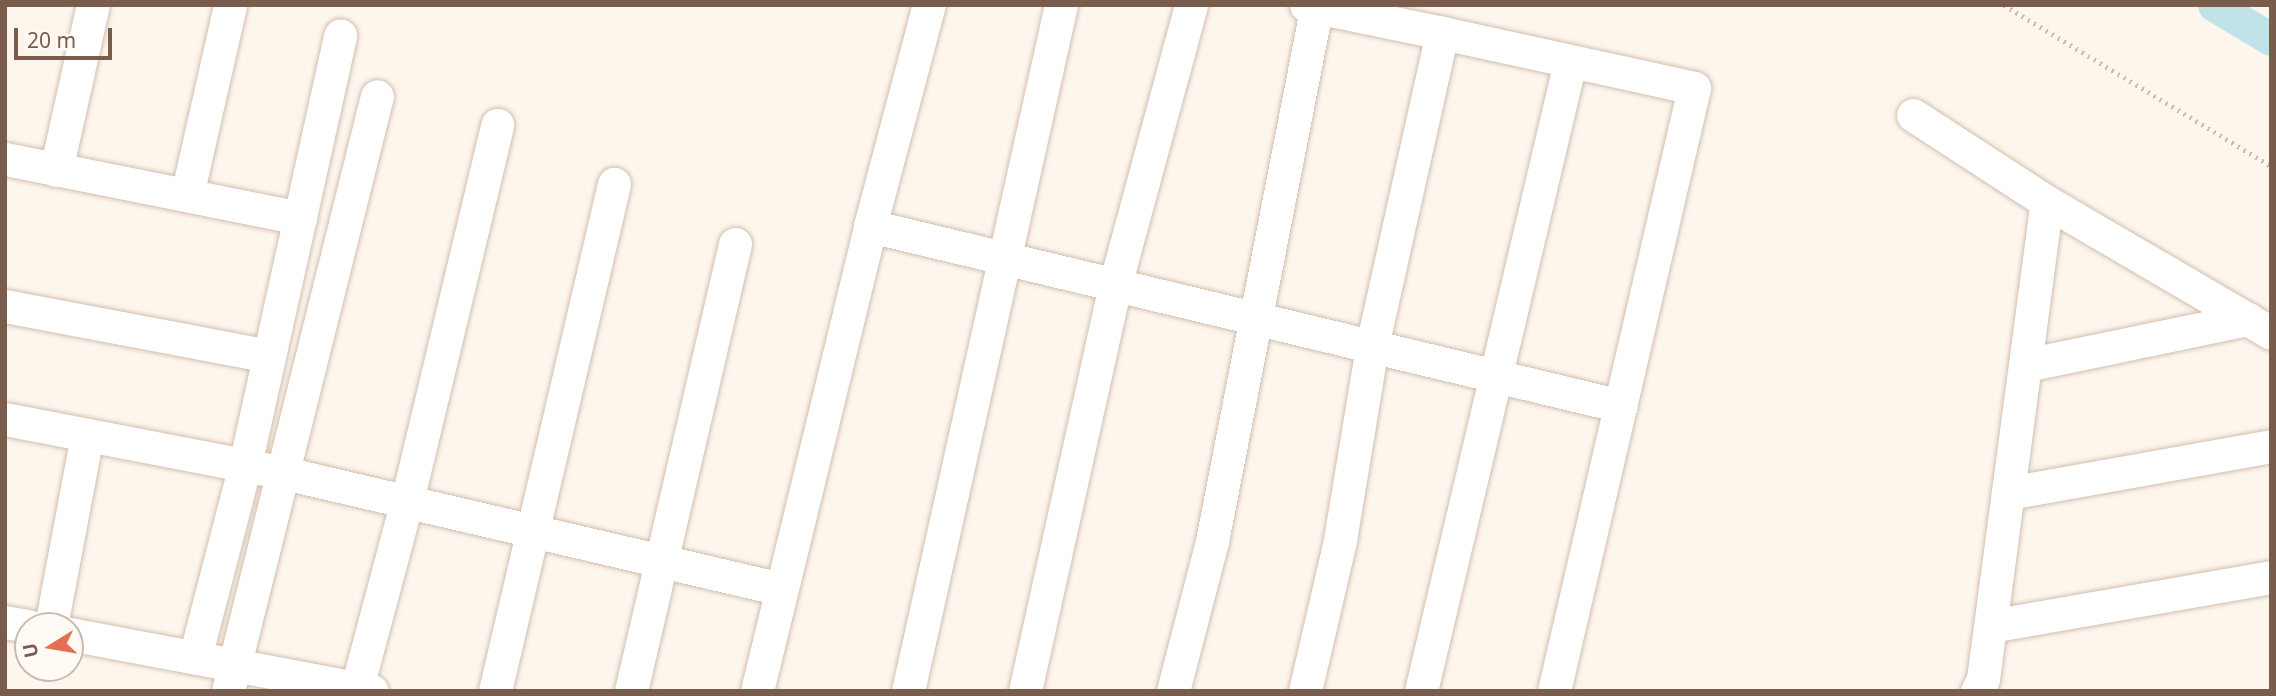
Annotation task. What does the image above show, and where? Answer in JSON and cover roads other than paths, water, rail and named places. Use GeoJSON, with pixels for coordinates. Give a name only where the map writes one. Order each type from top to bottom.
{"type":"FeatureCollection","features":[{"type":"Feature","properties":{"kind":"street"},"geometry":{"type":"LineString","coordinates":[[56,170],[93,5]]}},
{"type":"Feature","properties":{"kind":"street"},"geometry":{"type":"LineString","coordinates":[[187,195],[230,5]]}},
{"type":"Feature","properties":{"kind":"street"},"geometry":{"type":"LineString","coordinates":[[757,691],[870,226],[929,5]]}},
{"type":"Feature","properties":{"kind":"street"},"geometry":{"type":"LineString","coordinates":[[908,691],[1002,256],[1062,5]]}},
{"type":"Feature","properties":{"kind":"street"},"geometry":{"type":"LineString","coordinates":[[1025,691],[1115,285],[1191,5]]}},
{"type":"Feature","properties":{"kind":"street"},"geometry":{"type":"LineString","coordinates":[[1173,691],[1212,541],[1313,6],[1694,88],[1554,691]]}},
{"type":"Feature","properties":{"kind":"street"},"geometry":{"type":"LineString","coordinates":[[1305,691],[1340,540],[1373,346],[1441,33]]}},
{"type":"Feature","properties":{"kind":"street"},"geometry":{"type":"LineString","coordinates":[[195,657],[245,465],[340,35]]}},
{"type":"Feature","properties":{"kind":"street"},"geometry":{"type":"LineString","coordinates":[[1421,691],[1570,62]]}},
{"type":"Feature","properties":{"kind":"street"},"geometry":{"type":"LineString","coordinates":[[230,678],[377,96]]}},
{"type":"Feature","properties":{"kind":"street"},"geometry":{"type":"LineString","coordinates":[[1913,115],[2047,202],[2259,326]]}},
{"type":"Feature","properties":{"kind":"street"},"geometry":{"type":"LineString","coordinates":[[84,637],[195,657],[230,678],[362,690],[497,125]]}},
{"type":"Feature","properties":{"kind":"street"},"geometry":{"type":"LineString","coordinates":[[5,159],[300,218]]}},
{"type":"Feature","properties":{"kind":"street"},"geometry":{"type":"LineString","coordinates":[[495,691],[614,184]]}},
{"type":"Feature","properties":{"kind":"street"},"geometry":{"type":"LineString","coordinates":[[1977,691],[1983,679],[1991,626],[2047,202]]}},
{"type":"Feature","properties":{"kind":"street"},"geometry":{"type":"LineString","coordinates":[[870,226],[1002,256],[1252,320],[1373,346],[1621,406]]}},
{"type":"Feature","properties":{"kind":"street"},"geometry":{"type":"LineString","coordinates":[[631,691],[735,244]]}},
{"type":"Feature","properties":{"kind":"street"},"geometry":{"type":"LineString","coordinates":[[5,306],[269,356]]}},
{"type":"Feature","properties":{"kind":"street"},"geometry":{"type":"LineString","coordinates":[[2025,365],[2259,326]]}},
{"type":"Feature","properties":{"kind":"street"},"geometry":{"type":"LineString","coordinates":[[5,419],[280,472],[781,589]]}},
{"type":"Feature","properties":{"kind":"street"},"geometry":{"type":"LineString","coordinates":[[54,612],[87,436]]}},
{"type":"Feature","properties":{"kind":"street"},"geometry":{"type":"LineString","coordinates":[[2008,493],[2271,446]]}},
{"type":"Feature","properties":{"kind":"street"},"geometry":{"type":"LineString","coordinates":[[1991,626],[2271,576]]}},
{"type":"Feature","properties":{"kind":"waterway"},"geometry":{"type":"LineString","coordinates":[[2214,5],[2271,39]]}}]}
